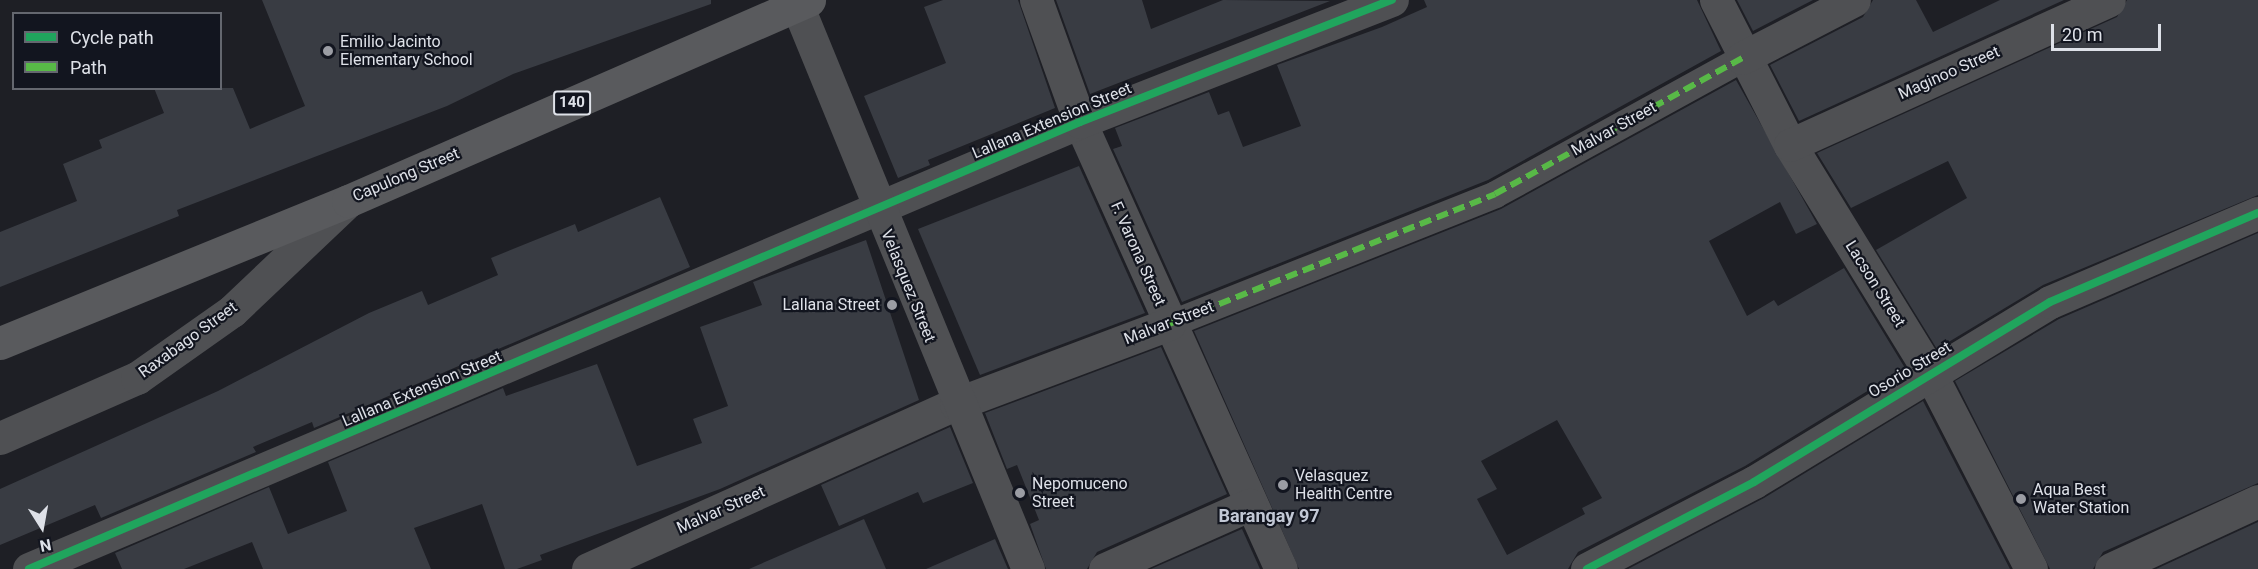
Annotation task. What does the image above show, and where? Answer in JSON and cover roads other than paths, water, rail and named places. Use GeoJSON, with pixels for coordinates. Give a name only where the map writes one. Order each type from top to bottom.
{"type":"FeatureCollection","features":[{"type":"Feature","properties":{"kind":"main road","name":"Capulong Street"},"geometry":{"type":"LineString","coordinates":[[0,343],[348,201],[800,2]]}},
{"type":"Feature","properties":{"kind":"street","name":"F. Varona Street"},"geometry":{"type":"LineString","coordinates":[[1036,0],[1080,122],[1250,505],[1281,569]]}},
{"type":"Feature","properties":{"kind":"street","name":"Lallana Extension Street"},"geometry":{"type":"LineString","coordinates":[[29,569],[878,212],[1080,122],[1392,0]]}},
{"type":"Feature","properties":{"kind":"street","name":"Lacson Street"},"geometry":{"type":"LineString","coordinates":[[1716,0],[1742,58],[1790,145],[1930,373],[2031,569]]}},
{"type":"Feature","properties":{"kind":"street"},"geometry":{"type":"LineString","coordinates":[[1742,58],[1854,0]]}},
{"type":"Feature","properties":{"kind":"street","name":"Maginoo Street"},"geometry":{"type":"LineString","coordinates":[[1790,145],[2109,0]]}},
{"type":"Feature","properties":{"kind":"street","name":"Velasquez Street"},"geometry":{"type":"LineString","coordinates":[[800,2],[878,212],[956,404],[1028,569]]}},
{"type":"Feature","properties":{"kind":"street","name":"Malvar Street"},"geometry":{"type":"LineString","coordinates":[[588,569],[956,404],[1169,324],[1495,194],[1742,58]]}},
{"type":"Feature","properties":{"kind":"street","name":"Raxabago Street"},"geometry":{"type":"LineString","coordinates":[[0,438],[137,378],[232,311],[348,201]]}},
{"type":"Feature","properties":{"kind":"street","name":"Osorio Street"},"geometry":{"type":"LineString","coordinates":[[1587,569],[1754,482],[2050,302],[2258,213]]}},
{"type":"Feature","properties":{"kind":"street"},"geometry":{"type":"LineString","coordinates":[[2111,569],[2258,501]]}},
{"type":"Feature","properties":{"kind":"street"},"geometry":{"type":"LineString","coordinates":[[1105,569],[1250,505]]}},
{"type":"Feature","properties":{"kind":"place","name":"Emilio Jacinto Elementary School"},"geometry":{"type":"Point","coordinates":[328,51]}},
{"type":"Feature","properties":{"kind":"place","name":"Lallana Street"},"geometry":{"type":"Point","coordinates":[892,305]}},
{"type":"Feature","properties":{"kind":"place","name":"Velasquez Health Centre"},"geometry":{"type":"Point","coordinates":[1283,485]}},
{"type":"Feature","properties":{"kind":"place","name":"Nepomuceno Street"},"geometry":{"type":"Point","coordinates":[1020,493]}},
{"type":"Feature","properties":{"kind":"place","name":"Aqua Best Water Station"},"geometry":{"type":"Point","coordinates":[2021,499]}},
{"type":"Feature","properties":{"kind":"district","name":"Barangay 97"},"geometry":{"type":"Point","coordinates":[1269,516]}}]}
